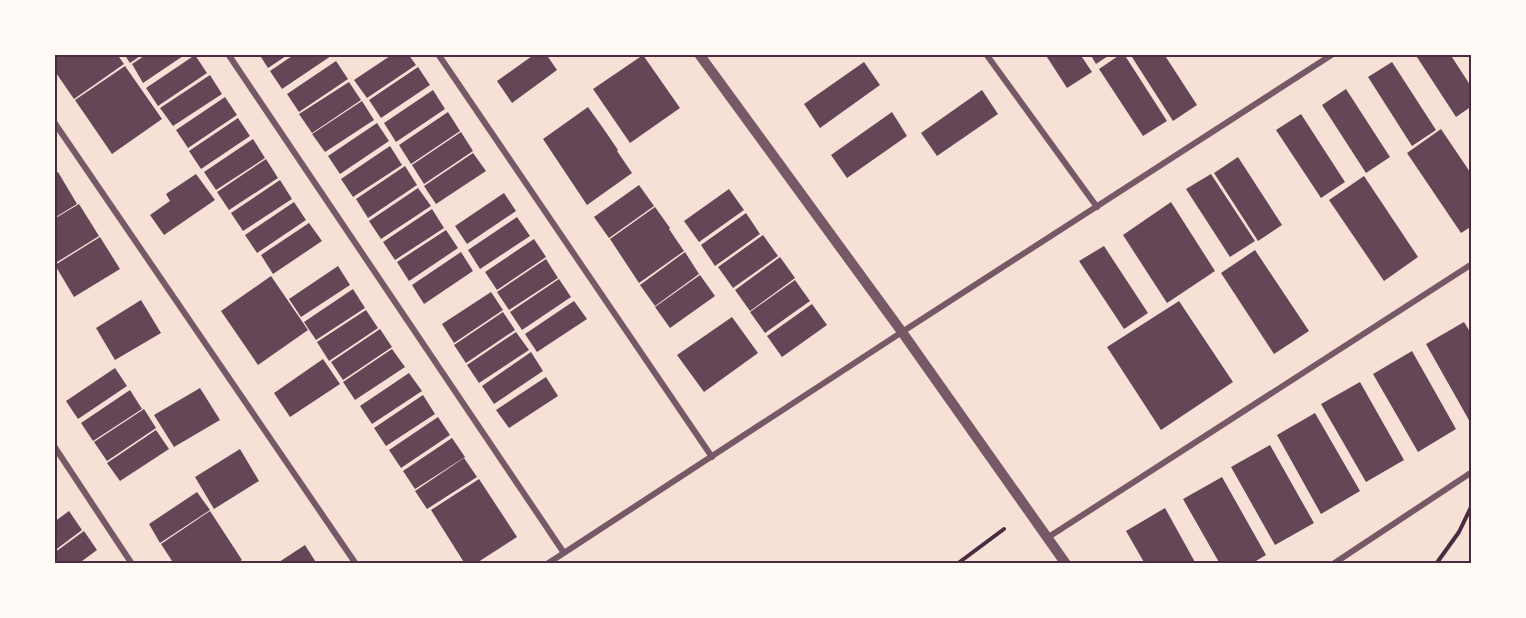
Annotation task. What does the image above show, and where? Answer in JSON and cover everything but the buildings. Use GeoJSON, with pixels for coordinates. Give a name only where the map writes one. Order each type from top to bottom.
{"type":"FeatureCollection","features":[{"type":"Feature","properties":{"kind":"street"},"geometry":{"type":"LineString","coordinates":[[228,54],[564,554]]}},
{"type":"Feature","properties":{"kind":"street"},"geometry":{"type":"LineString","coordinates":[[438,54],[712,457]]}},
{"type":"Feature","properties":{"kind":"street"},"geometry":{"type":"LineString","coordinates":[[699,54],[902,332],[1066,564]]}},
{"type":"Feature","properties":{"kind":"street"},"geometry":{"type":"LineString","coordinates":[[986,54],[1097,207]]}},
{"type":"Feature","properties":{"kind":"street"},"geometry":{"type":"LineString","coordinates":[[547,564],[1333,54]]}},
{"type":"Feature","properties":{"kind":"street"},"geometry":{"type":"LineString","coordinates":[[54,122],[356,564]]}},
{"type":"Feature","properties":{"kind":"street"},"geometry":{"type":"LineString","coordinates":[[1047,538],[1472,264]]}},
{"type":"Feature","properties":{"kind":"street"},"geometry":{"type":"LineString","coordinates":[[54,446],[132,564]]}},
{"type":"Feature","properties":{"kind":"street"},"geometry":{"type":"LineString","coordinates":[[1332,564],[1472,472]]}},
{"type":"Feature","properties":{"kind":"path"},"geometry":{"type":"LineString","coordinates":[[1436,564],[1459,532],[1472,506]]}},
{"type":"Feature","properties":{"kind":"path"},"geometry":{"type":"LineString","coordinates":[[957,564],[1004,529]]}}]}
